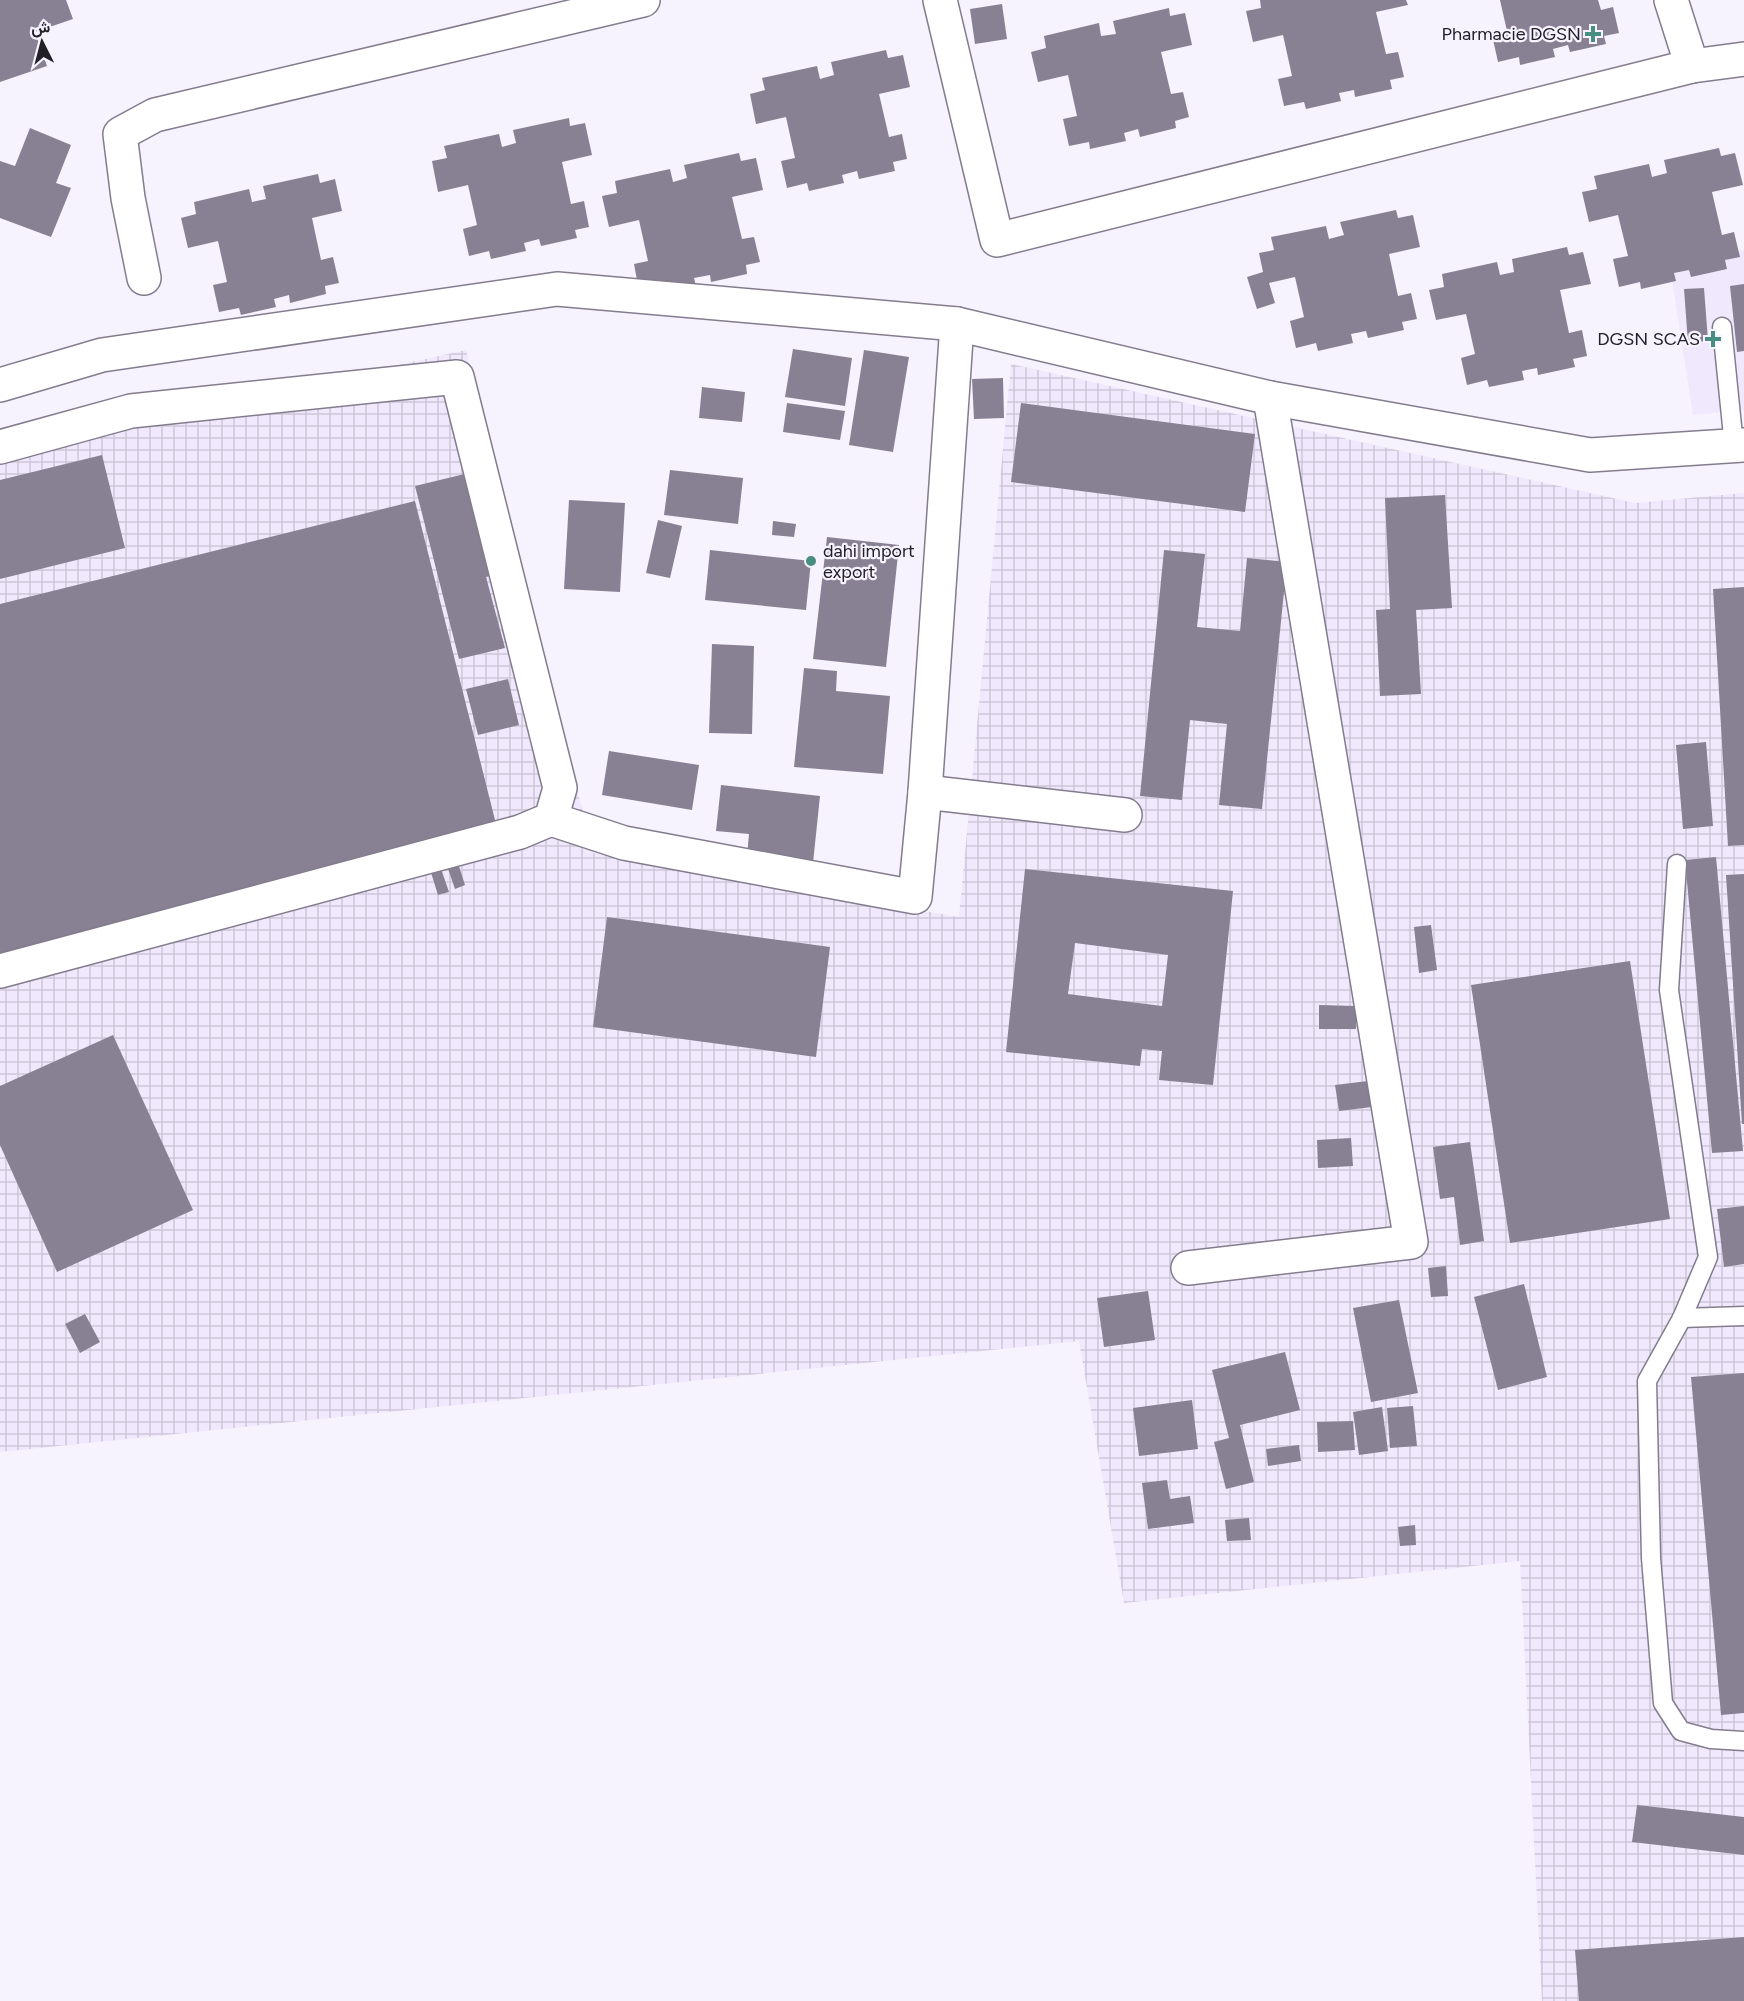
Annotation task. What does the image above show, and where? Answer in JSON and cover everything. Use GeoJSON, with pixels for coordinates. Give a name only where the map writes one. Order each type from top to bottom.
{"type":"FeatureCollection","features":[{"type":"Feature","properties":{"kind":"street"},"geometry":{"type":"LineString","coordinates":[[144,278],[128,198],[120,134],[155,115],[643,0]]}},
{"type":"Feature","properties":{"kind":"street"},"geometry":{"type":"LineString","coordinates":[[940,0],[997,240],[1692,66],[1744,60]]}},
{"type":"Feature","properties":{"kind":"street"},"geometry":{"type":"LineString","coordinates":[[1671,0],[1692,66]]}},
{"type":"Feature","properties":{"kind":"street"},"geometry":{"type":"LineString","coordinates":[[0,385],[102,355],[557,289],[957,324],[1270,398],[1590,455],[1739,445]]}},
{"type":"Feature","properties":{"kind":"street"},"geometry":{"type":"LineString","coordinates":[[0,971],[520,832],[551,819],[624,843],[915,897],[925,792],[957,324]]}},
{"type":"Feature","properties":{"kind":"street"},"geometry":{"type":"LineString","coordinates":[[0,447],[131,411],[457,377],[560,788],[551,819]]}},
{"type":"Feature","properties":{"kind":"street"},"geometry":{"type":"LineString","coordinates":[[1188,1268],[1411,1242],[1270,398]]}},
{"type":"Feature","properties":{"kind":"street"},"geometry":{"type":"LineString","coordinates":[[925,792],[1125,815]]}},
{"type":"Feature","properties":{"kind":"lane"},"geometry":{"type":"LineString","coordinates":[[1722,327],[1739,445]]}},
{"type":"Feature","properties":{"kind":"lane"},"geometry":{"type":"LineString","coordinates":[[1677,864],[1669,990],[1707,1257],[1682,1318],[1647,1381],[1651,1558],[1663,1703],[1681,1731],[1711,1739],[1744,1741]]}},
{"type":"Feature","properties":{"kind":"lane"},"geometry":{"type":"LineString","coordinates":[[1682,1318],[1744,1316]]}},
{"type":"Feature","properties":{"kind":"shaded area","name":"DGSN SCAS"},"geometry":{"type":"Polygon","coordinates":[[[1744,250],[1744,410],[1693,415],[1670,267],[1744,250]]]}},
{"type":"Feature","properties":{"kind":"shaded area"},"geometry":{"type":"Polygon","coordinates":[[[466,350],[593,853],[959,917],[1011,364],[1635,503],[1744,493],[1744,2001],[1542,2001],[1520,1561],[1124,1603],[1079,1341],[0,1452],[0,454],[466,350]]]}},
{"type":"Feature","properties":{"kind":"building"},"geometry":{"type":"Polygon","coordinates":[[[0,0],[66,0],[73,19],[35,32],[47,66],[0,82],[0,0]]]}},
{"type":"Feature","properties":{"kind":"building"},"geometry":{"type":"Polygon","coordinates":[[[1260,0],[1406,0],[1408,5],[1376,12],[1386,54],[1398,52],[1404,77],[1390,80],[1392,89],[1355,97],[1354,90],[1339,93],[1341,101],[1306,109],[1304,102],[1284,106],[1278,79],[1292,76],[1283,35],[1253,42],[1246,11],[1261,8],[1260,0]]]}},
{"type":"Feature","properties":{"kind":"building"},"geometry":{"type":"Polygon","coordinates":[[[1500,0],[1598,0],[1601,10],[1613,7],[1619,33],[1604,36],[1606,44],[1570,52],[1568,45],[1553,49],[1555,57],[1520,65],[1519,57],[1498,62],[1492,35],[1507,31],[1500,0]]]}},
{"type":"Feature","properties":{"kind":"building"},"geometry":{"type":"Polygon","coordinates":[[[1002,4],[1007,39],[975,44],[970,9],[1002,4]]]}},
{"type":"Feature","properties":{"kind":"building"},"geometry":{"type":"Polygon","coordinates":[[[1169,8],[1170,16],[1185,13],[1192,45],[1161,52],[1171,94],[1183,92],[1189,117],[1175,121],[1176,128],[1140,137],[1138,129],[1124,133],[1126,141],[1090,149],[1089,142],[1069,146],[1063,119],[1077,116],[1068,75],[1038,82],[1031,52],[1046,48],[1044,36],[1099,23],[1101,36],[1116,34],[1113,21],[1169,8]]]}},
{"type":"Feature","properties":{"kind":"building"},"geometry":{"type":"Polygon","coordinates":[[[886,50],[888,58],[903,55],[910,87],[879,94],[889,137],[902,134],[907,159],[893,162],[895,171],[859,179],[857,171],[842,175],[844,183],[809,191],[807,183],[787,188],[781,161],[795,158],[786,117],[756,124],[750,94],[765,90],[762,78],[817,66],[820,79],[834,75],[831,62],[886,50]]]}},
{"type":"Feature","properties":{"kind":"building"},"geometry":{"type":"Polygon","coordinates":[[[569,118],[570,126],[585,123],[592,155],[562,162],[571,204],[584,201],[589,227],[575,230],[577,238],[541,246],[539,239],[524,243],[526,251],[491,259],[489,251],[469,256],[463,229],[477,225],[468,185],[438,192],[432,161],[447,158],[444,146],[499,134],[502,147],[516,143],[513,130],[569,118]]]}},
{"type":"Feature","properties":{"kind":"building"},"geometry":{"type":"Polygon","coordinates":[[[30,128],[71,145],[56,183],[71,188],[51,237],[0,218],[0,161],[15,166],[30,128]]]}},
{"type":"Feature","properties":{"kind":"building"},"geometry":{"type":"Polygon","coordinates":[[[1719,148],[1721,156],[1735,153],[1743,185],[1712,192],[1722,235],[1734,232],[1740,257],[1725,260],[1727,269],[1691,277],[1689,270],[1674,273],[1676,281],[1641,289],[1640,282],[1619,287],[1613,259],[1628,256],[1618,215],[1589,222],[1582,192],[1597,189],[1594,176],[1649,164],[1652,177],[1667,173],[1664,160],[1719,148]]]}},
{"type":"Feature","properties":{"kind":"building"},"geometry":{"type":"Polygon","coordinates":[[[739,153],[741,161],[756,158],[763,190],[732,197],[742,239],[754,237],[760,262],[746,265],[747,274],[711,282],[710,275],[694,278],[696,286],[639,291],[634,264],[648,261],[639,220],[609,227],[602,196],[617,193],[615,181],[670,169],[673,182],[687,178],[684,165],[739,153]]]}},
{"type":"Feature","properties":{"kind":"building"},"geometry":{"type":"Polygon","coordinates":[[[318,174],[320,183],[335,179],[342,211],[312,218],[321,260],[333,257],[339,283],[325,286],[326,294],[290,303],[289,295],[274,299],[276,307],[241,315],[239,308],[219,312],[213,285],[227,282],[218,241],[188,248],[181,218],[196,214],[194,202],[249,189],[252,202],[266,199],[263,186],[318,174]]]}},
{"type":"Feature","properties":{"kind":"building"},"geometry":{"type":"Polygon","coordinates":[[[1396,210],[1398,218],[1413,215],[1420,247],[1389,254],[1398,296],[1411,293],[1417,319],[1402,322],[1404,330],[1368,338],[1366,331],[1351,334],[1353,343],[1318,351],[1316,343],[1296,348],[1290,321],[1304,317],[1295,277],[1269,283],[1275,303],[1257,309],[1247,277],[1263,272],[1259,253],[1274,250],[1271,237],[1326,226],[1329,239],[1344,235],[1340,222],[1396,210]]]}},
{"type":"Feature","properties":{"kind":"building"},"geometry":{"type":"Polygon","coordinates":[[[1567,247],[1569,255],[1583,252],[1591,284],[1560,290],[1569,333],[1582,330],[1587,356],[1573,359],[1575,367],[1538,375],[1537,368],[1522,371],[1524,380],[1489,387],[1487,380],[1467,385],[1461,358],[1475,354],[1466,314],[1436,320],[1429,290],[1444,287],[1442,274],[1497,262],[1500,275],[1514,272],[1512,259],[1567,247]]]}},
{"type":"Feature","properties":{"kind":"building"},"geometry":{"type":"Polygon","coordinates":[[[1744,284],[1744,351],[1737,352],[1730,286],[1744,284]]]}},
{"type":"Feature","properties":{"kind":"building"},"geometry":{"type":"Polygon","coordinates":[[[1704,288],[1708,341],[1688,343],[1684,289],[1704,288]]]}},
{"type":"Feature","properties":{"kind":"building"},"geometry":{"type":"Polygon","coordinates":[[[793,349],[852,358],[845,406],[785,397],[793,349]]]}},
{"type":"Feature","properties":{"kind":"building"},"geometry":{"type":"Polygon","coordinates":[[[864,350],[909,357],[893,452],[849,445],[864,350]]]}},
{"type":"Feature","properties":{"kind":"building"},"geometry":{"type":"Polygon","coordinates":[[[1003,378],[1004,418],[974,419],[972,379],[1003,378]]]}},
{"type":"Feature","properties":{"kind":"building"},"geometry":{"type":"Polygon","coordinates":[[[702,387],[745,392],[742,422],[699,418],[702,387]]]}},
{"type":"Feature","properties":{"kind":"building"},"geometry":{"type":"Polygon","coordinates":[[[787,403],[845,411],[840,440],[783,432],[787,403]]]}},
{"type":"Feature","properties":{"kind":"building"},"geometry":{"type":"Polygon","coordinates":[[[1021,403],[1255,434],[1245,512],[1011,482],[1021,403]]]}},
{"type":"Feature","properties":{"kind":"building"},"geometry":{"type":"Polygon","coordinates":[[[102,455],[125,548],[0,579],[0,480],[102,455]]]}},
{"type":"Feature","properties":{"kind":"building"},"geometry":{"type":"Polygon","coordinates":[[[670,470],[743,478],[738,524],[664,515],[670,470]]]}},
{"type":"Feature","properties":{"kind":"building"},"geometry":{"type":"Polygon","coordinates":[[[477,471],[502,573],[486,577],[505,648],[459,659],[415,486],[477,471]]]}},
{"type":"Feature","properties":{"kind":"building"},"geometry":{"type":"Polygon","coordinates":[[[1445,495],[1452,608],[1416,610],[1421,694],[1380,696],[1376,610],[1390,609],[1385,498],[1445,495]]]}},
{"type":"Feature","properties":{"kind":"building"},"geometry":{"type":"Polygon","coordinates":[[[569,500],[625,503],[620,592],[564,589],[569,500]]]}},
{"type":"Feature","properties":{"kind":"building"},"geometry":{"type":"Polygon","coordinates":[[[415,501],[498,832],[0,957],[0,604],[415,501]]]}},
{"type":"Feature","properties":{"kind":"building"},"geometry":{"type":"Polygon","coordinates":[[[658,520],[682,526],[670,578],[646,573],[658,520]]]}},
{"type":"Feature","properties":{"kind":"building"},"geometry":{"type":"Polygon","coordinates":[[[773,521],[796,524],[794,537],[772,535],[773,521]]]}},
{"type":"Feature","properties":{"kind":"building"},"geometry":{"type":"Polygon","coordinates":[[[827,537],[899,545],[886,667],[813,659],[827,537]]]}},
{"type":"Feature","properties":{"kind":"building"},"geometry":{"type":"Polygon","coordinates":[[[710,550],[811,561],[806,610],[705,600],[710,550]]]}},
{"type":"Feature","properties":{"kind":"building"},"geometry":{"type":"Polygon","coordinates":[[[1164,550],[1205,554],[1197,627],[1240,631],[1247,558],[1287,562],[1262,809],[1219,805],[1227,724],[1190,720],[1182,800],[1140,796],[1164,550]]]}},
{"type":"Feature","properties":{"kind":"building"},"geometry":{"type":"Polygon","coordinates":[[[1744,587],[1744,845],[1728,846],[1713,589],[1744,587]]]}},
{"type":"Feature","properties":{"kind":"building"},"geometry":{"type":"Polygon","coordinates":[[[712,644],[754,646],[752,734],[709,733],[712,644]]]}},
{"type":"Feature","properties":{"kind":"building"},"geometry":{"type":"Polygon","coordinates":[[[804,668],[837,671],[836,691],[890,696],[883,774],[794,767],[804,668]]]}},
{"type":"Feature","properties":{"kind":"building"},"geometry":{"type":"Polygon","coordinates":[[[508,679],[519,725],[478,735],[466,689],[508,679]]]}},
{"type":"Feature","properties":{"kind":"building"},"geometry":{"type":"Polygon","coordinates":[[[1706,742],[1713,826],[1683,829],[1676,745],[1706,742]]]}},
{"type":"Feature","properties":{"kind":"building"},"geometry":{"type":"Polygon","coordinates":[[[609,751],[699,765],[692,810],[602,795],[609,751]]]}},
{"type":"Feature","properties":{"kind":"building"},"geometry":{"type":"Polygon","coordinates":[[[721,785],[820,796],[813,863],[747,856],[749,834],[716,831],[721,785]]]}},
{"type":"Feature","properties":{"kind":"building"},"geometry":{"type":"Polygon","coordinates":[[[456,857],[465,885],[455,889],[445,860],[456,857]]]}},
{"type":"Feature","properties":{"kind":"building"},"geometry":{"type":"Polygon","coordinates":[[[1716,857],[1743,1151],[1712,1153],[1685,860],[1716,857]]]}},
{"type":"Feature","properties":{"kind":"building"},"geometry":{"type":"Polygon","coordinates":[[[438,860],[449,892],[438,895],[428,863],[438,860]]]}},
{"type":"Feature","properties":{"kind":"building"},"geometry":{"type":"Polygon","coordinates":[[[1025,869],[1233,891],[1213,1085],[1159,1080],[1162,1051],[1142,1049],[1140,1066],[1006,1052],[1025,869]],[[1075,943],[1068,994],[1162,1006],[1168,955],[1075,943]]]}},
{"type":"Feature","properties":{"kind":"building"},"geometry":{"type":"Polygon","coordinates":[[[1744,874],[1744,1124],[1742,1124],[1726,875],[1744,874]]]}},
{"type":"Feature","properties":{"kind":"building"},"geometry":{"type":"Polygon","coordinates":[[[607,917],[830,947],[816,1057],[593,1027],[607,917]]]}},
{"type":"Feature","properties":{"kind":"building"},"geometry":{"type":"Polygon","coordinates":[[[1431,925],[1437,970],[1419,973],[1414,927],[1431,925]]]}},
{"type":"Feature","properties":{"kind":"building"},"geometry":{"type":"Polygon","coordinates":[[[1630,961],[1670,1219],[1510,1243],[1471,985],[1630,961]]]}},
{"type":"Feature","properties":{"kind":"building"},"geometry":{"type":"Polygon","coordinates":[[[1319,1005],[1356,1006],[1356,1029],[1319,1029],[1319,1005]]]}},
{"type":"Feature","properties":{"kind":"building"},"geometry":{"type":"Polygon","coordinates":[[[113,1035],[193,1210],[57,1272],[0,1145],[0,1086],[113,1035]]]}},
{"type":"Feature","properties":{"kind":"building"},"geometry":{"type":"Polygon","coordinates":[[[1368,1081],[1372,1107],[1339,1111],[1335,1085],[1368,1081]]]}},
{"type":"Feature","properties":{"kind":"building"},"geometry":{"type":"Polygon","coordinates":[[[1351,1138],[1353,1166],[1318,1168],[1317,1140],[1351,1138]]]}},
{"type":"Feature","properties":{"kind":"building"},"geometry":{"type":"Polygon","coordinates":[[[1470,1142],[1484,1241],[1460,1245],[1454,1197],[1440,1199],[1433,1147],[1470,1142]]]}},
{"type":"Feature","properties":{"kind":"building"},"geometry":{"type":"Polygon","coordinates":[[[1744,1206],[1744,1264],[1724,1267],[1717,1209],[1744,1206]]]}},
{"type":"Feature","properties":{"kind":"building"},"geometry":{"type":"Polygon","coordinates":[[[1446,1266],[1448,1296],[1431,1297],[1428,1268],[1446,1266]]]}},
{"type":"Feature","properties":{"kind":"building"},"geometry":{"type":"Polygon","coordinates":[[[1524,1284],[1547,1377],[1498,1390],[1474,1297],[1524,1284]]]}},
{"type":"Feature","properties":{"kind":"building"},"geometry":{"type":"Polygon","coordinates":[[[1148,1291],[1155,1340],[1104,1347],[1097,1298],[1148,1291]]]}},
{"type":"Feature","properties":{"kind":"building"},"geometry":{"type":"Polygon","coordinates":[[[1399,1300],[1418,1393],[1371,1402],[1353,1308],[1399,1300]]]}},
{"type":"Feature","properties":{"kind":"building"},"geometry":{"type":"Polygon","coordinates":[[[85,1314],[100,1342],[80,1353],[65,1324],[85,1314]]]}},
{"type":"Feature","properties":{"kind":"building"},"geometry":{"type":"Polygon","coordinates":[[[1285,1352],[1300,1410],[1240,1425],[1254,1482],[1226,1489],[1214,1442],[1229,1438],[1212,1370],[1285,1352]]]}},
{"type":"Feature","properties":{"kind":"building"},"geometry":{"type":"Polygon","coordinates":[[[1744,1373],[1744,1713],[1721,1715],[1691,1377],[1744,1373]]]}},
{"type":"Feature","properties":{"kind":"building"},"geometry":{"type":"Polygon","coordinates":[[[1192,1400],[1198,1449],[1139,1456],[1133,1408],[1192,1400]]]}},
{"type":"Feature","properties":{"kind":"building"},"geometry":{"type":"Polygon","coordinates":[[[1413,1406],[1417,1446],[1390,1448],[1387,1408],[1413,1406]]]}},
{"type":"Feature","properties":{"kind":"building"},"geometry":{"type":"Polygon","coordinates":[[[1382,1407],[1388,1451],[1359,1455],[1353,1412],[1382,1407]]]}},
{"type":"Feature","properties":{"kind":"building"},"geometry":{"type":"Polygon","coordinates":[[[1353,1421],[1355,1450],[1318,1452],[1317,1422],[1353,1421]]]}},
{"type":"Feature","properties":{"kind":"building"},"geometry":{"type":"Polygon","coordinates":[[[1299,1445],[1301,1461],[1268,1466],[1266,1449],[1299,1445]]]}},
{"type":"Feature","properties":{"kind":"building"},"geometry":{"type":"Polygon","coordinates":[[[1167,1480],[1170,1499],[1190,1496],[1194,1523],[1148,1529],[1142,1483],[1167,1480]]]}},
{"type":"Feature","properties":{"kind":"building"},"geometry":{"type":"Polygon","coordinates":[[[1249,1518],[1251,1540],[1227,1541],[1225,1520],[1249,1518]]]}},
{"type":"Feature","properties":{"kind":"building"},"geometry":{"type":"Polygon","coordinates":[[[1415,1525],[1416,1545],[1400,1546],[1398,1527],[1415,1525]]]}},
{"type":"Feature","properties":{"kind":"building"},"geometry":{"type":"Polygon","coordinates":[[[1637,1805],[1744,1817],[1744,1855],[1632,1842],[1637,1805]]]}},
{"type":"Feature","properties":{"kind":"building"},"geometry":{"type":"Polygon","coordinates":[[[1744,1937],[1744,2001],[1579,2001],[1575,1950],[1744,1937]]]}},
{"type":"Feature","properties":{"kind":"place","name":"Pharmacie DGSN"},"geometry":{"type":"Point","coordinates":[1593,34]}},
{"type":"Feature","properties":{"kind":"place","name":"DGSN SCAS"},"geometry":{"type":"Point","coordinates":[1713,339]}},
{"type":"Feature","properties":{"kind":"place","name":"dahi import export"},"geometry":{"type":"Point","coordinates":[811,561]}}]}
